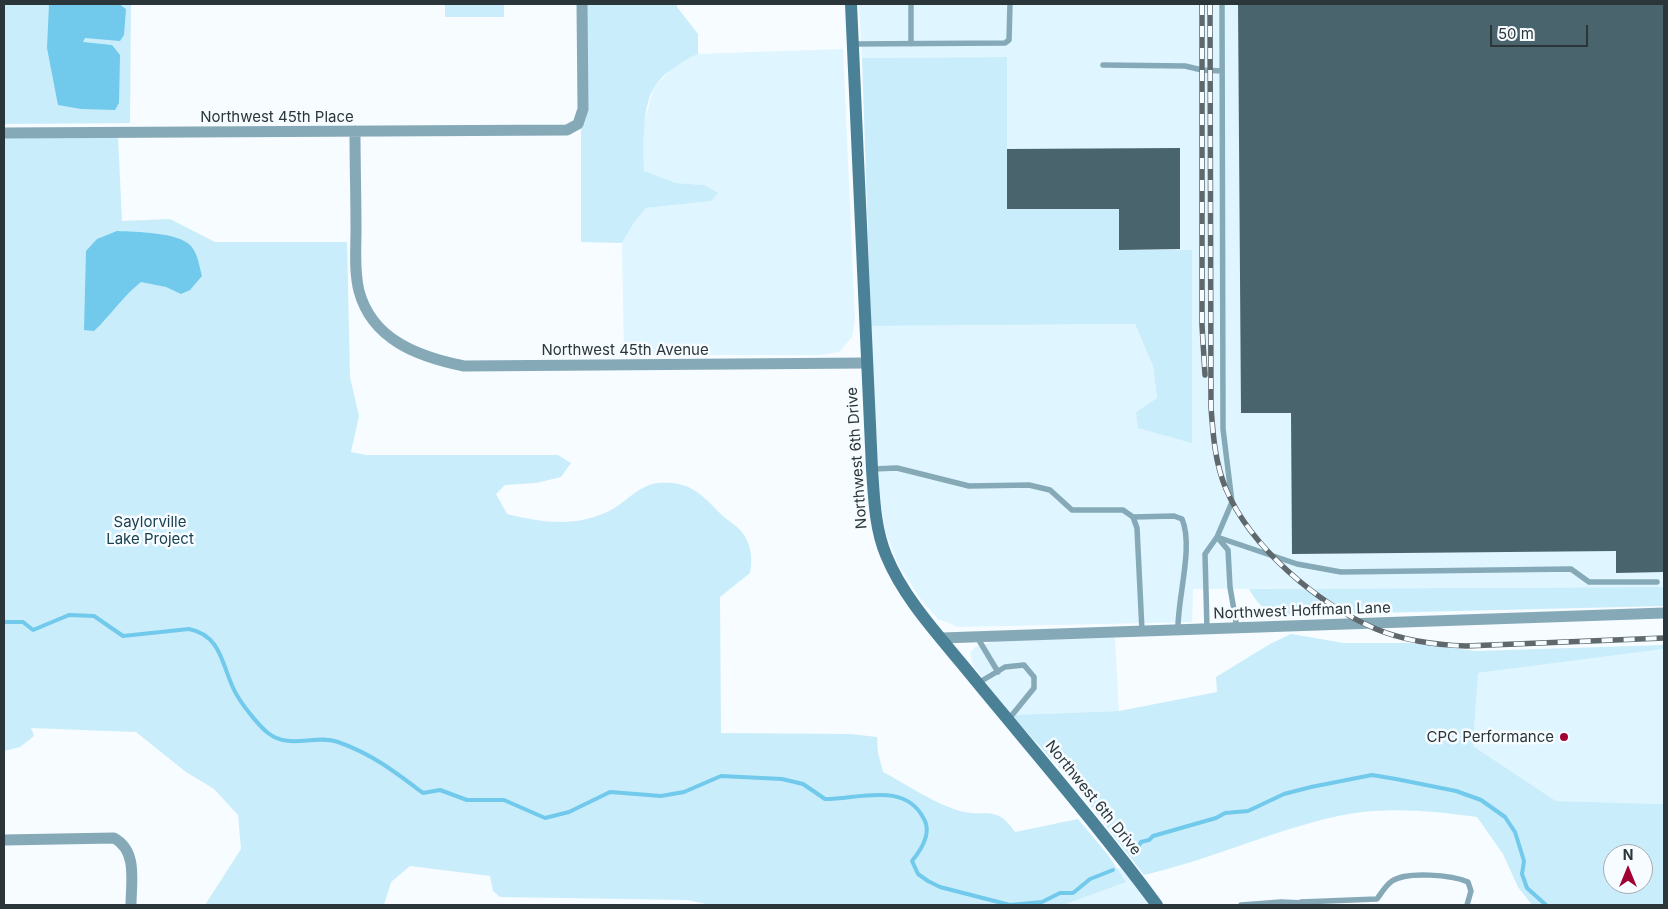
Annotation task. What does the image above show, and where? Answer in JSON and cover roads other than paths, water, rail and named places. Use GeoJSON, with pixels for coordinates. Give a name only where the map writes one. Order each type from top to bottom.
{"type":"FeatureCollection","features":[{"type":"Feature","properties":{"kind":"main road","name":"Northwest 6th Drive"},"geometry":{"type":"LineString","coordinates":[[851,4],[872,470],[880,535],[885,553],[900,583],[942,638],[1126,865],[1156,905]]}},
{"type":"Feature","properties":{"kind":"street","name":"Northwest 45th Place"},"geometry":{"type":"LineString","coordinates":[[4,133],[567,130],[578,124],[583,109],[582,4]]}},
{"type":"Feature","properties":{"kind":"street","name":"Northwest 45th Avenue"},"geometry":{"type":"LineString","coordinates":[[355,132],[356,267],[360,291],[366,309],[377,325],[390,338],[406,348],[434,360],[464,366],[867,363]]}},
{"type":"Feature","properties":{"kind":"street","name":"Northwest Hoffman Lane"},"geometry":{"type":"LineString","coordinates":[[942,638],[1664,613]]}},
{"type":"Feature","properties":{"kind":"street"},"geometry":{"type":"LineString","coordinates":[[4,840],[106,837],[123,842],[128,850],[131,905]]}},
{"type":"Feature","properties":{"kind":"lane"},"geometry":{"type":"LineString","coordinates":[[911,4],[911,44]]}},
{"type":"Feature","properties":{"kind":"lane"},"geometry":{"type":"LineString","coordinates":[[853,44],[1005,43],[1009,40],[1010,4]]}},
{"type":"Feature","properties":{"kind":"lane"},"geometry":{"type":"LineString","coordinates":[[1207,629],[1205,554],[1218,537],[1232,502],[1223,429],[1222,4]]}},
{"type":"Feature","properties":{"kind":"lane"},"geometry":{"type":"LineString","coordinates":[[1103,65],[1185,66],[1202,70],[1222,70]]}},
{"type":"Feature","properties":{"kind":"lane"},"geometry":{"type":"LineString","coordinates":[[872,470],[897,468],[969,486],[1029,485],[1050,490],[1072,510],[1122,510],[1133,517],[1174,516],[1182,519],[1185,527],[1185,564],[1178,614],[1178,630]]}},
{"type":"Feature","properties":{"kind":"lane"},"geometry":{"type":"LineString","coordinates":[[1133,517],[1137,528],[1142,631]]}},
{"type":"Feature","properties":{"kind":"lane"},"geometry":{"type":"LineString","coordinates":[[1218,537],[1297,564],[1341,572],[1572,569],[1589,582],[1657,582]]}},
{"type":"Feature","properties":{"kind":"lane"},"geometry":{"type":"LineString","coordinates":[[1218,537],[1228,550],[1230,588],[1237,628]]}},
{"type":"Feature","properties":{"kind":"lane"},"geometry":{"type":"LineString","coordinates":[[978,637],[998,672]]}},
{"type":"Feature","properties":{"kind":"lane"},"geometry":{"type":"LineString","coordinates":[[978,683],[1005,667],[1024,665],[1034,677],[1034,688],[1008,720]]}},
{"type":"Feature","properties":{"kind":"lane"},"geometry":{"type":"LineString","coordinates":[[1241,905],[1301,902],[1372,902],[1386,886],[1399,877],[1442,875],[1455,876],[1468,882],[1472,891],[1467,905]]}},
{"type":"Feature","properties":{"kind":"lane"},"geometry":{"type":"LineString","coordinates":[[1301,902],[1310,905]]}},
{"type":"Feature","properties":{"kind":"water"},"geometry":{"type":"Polygon","coordinates":[[[49,4],[119,4],[126,9],[124,35],[120,41],[85,38],[83,42],[112,45],[120,55],[119,103],[115,110],[81,109],[58,105],[47,48],[49,4]]]}},
{"type":"Feature","properties":{"kind":"water"},"geometry":{"type":"Polygon","coordinates":[[[117,231],[167,235],[185,241],[195,253],[202,276],[190,290],[181,294],[166,287],[141,282],[128,293],[94,331],[84,330],[86,251],[97,239],[117,231]]]}},
{"type":"Feature","properties":{"kind":"waterway"},"geometry":{"type":"LineString","coordinates":[[4,622],[23,622],[33,630],[69,615],[94,616],[123,636],[189,629],[201,633],[210,639],[216,647],[241,701],[268,733],[276,738],[285,740],[329,740],[338,742],[372,758],[423,793],[440,790],[467,800],[504,800],[545,818],[569,812],[610,792],[661,796],[684,792],[721,776],[782,779],[803,784],[825,799],[866,795],[893,796],[905,800],[916,807],[924,819],[927,830],[922,847],[912,861],[918,874],[940,887],[1010,905],[1042,902],[1060,893],[1073,893],[1090,879],[1113,870]]}},
{"type":"Feature","properties":{"kind":"waterway"},"geometry":{"type":"LineString","coordinates":[[1135,852],[1141,842],[1149,840],[1153,836],[1216,818],[1225,813],[1248,811],[1284,794],[1372,775],[1456,791],[1481,800],[1505,817],[1515,832],[1520,848],[1524,861],[1522,874],[1527,888],[1546,905]]}},
{"type":"Feature","properties":{"kind":"railway"},"geometry":{"type":"LineString","coordinates":[[1202,4],[1202,325],[1205,375]]}},
{"type":"Feature","properties":{"kind":"railway"},"geometry":{"type":"LineString","coordinates":[[1210,4],[1211,407],[1215,449],[1222,479],[1237,511],[1252,532],[1269,553],[1289,572],[1332,605],[1376,629],[1398,637],[1443,645],[1466,646],[1664,638]]}},
{"type":"Feature","properties":{"kind":"place","name":"CPC Performance"},"geometry":{"type":"Point","coordinates":[1564,737]}},
{"type":"Feature","properties":{"kind":"park label","name":"Saylorville Lake Project"},"geometry":{"type":"Point","coordinates":[150,530]}}]}
